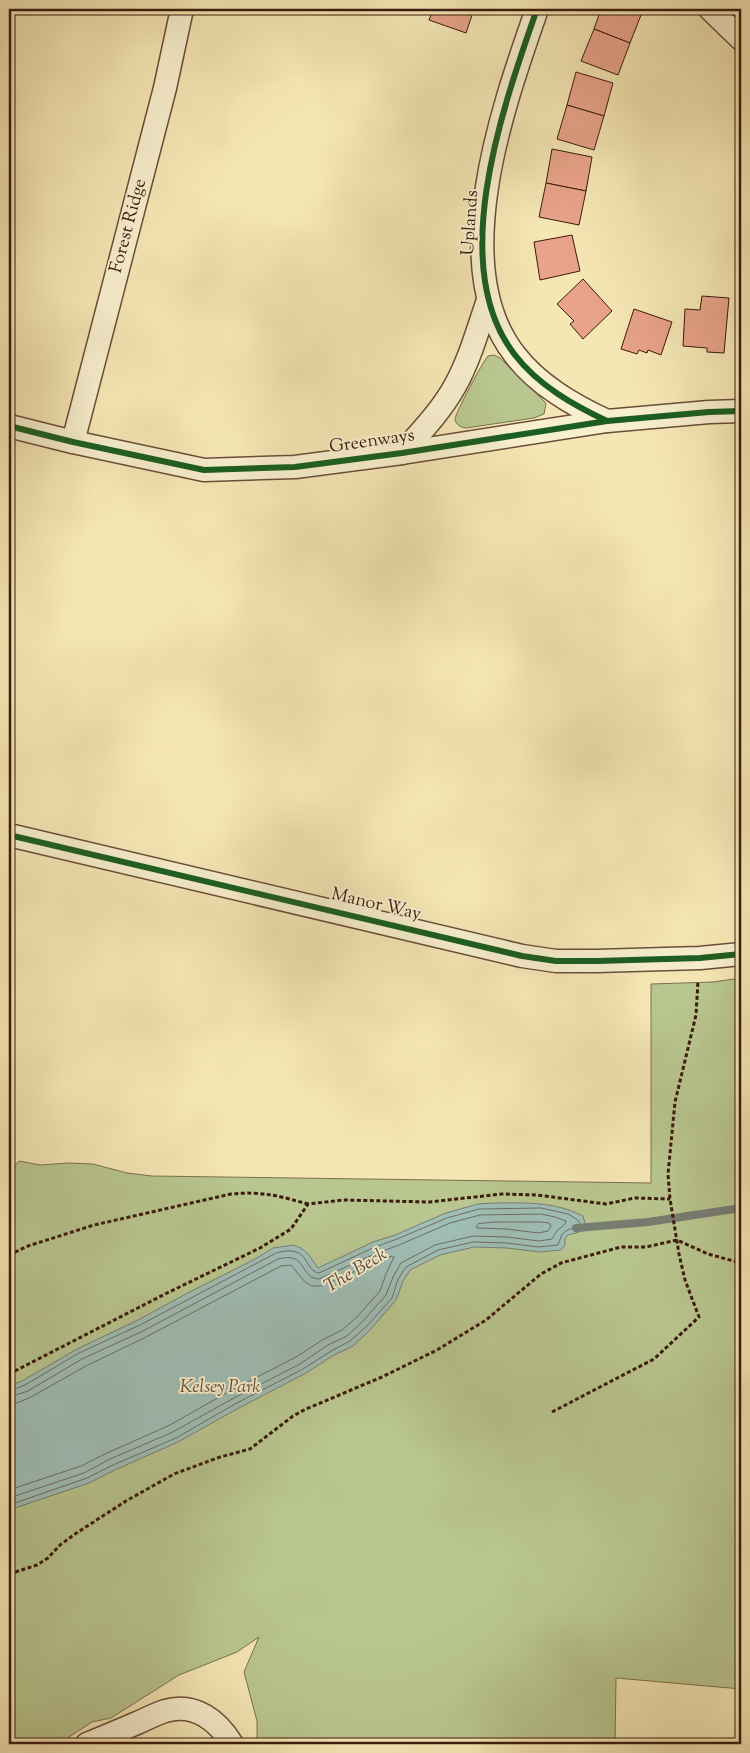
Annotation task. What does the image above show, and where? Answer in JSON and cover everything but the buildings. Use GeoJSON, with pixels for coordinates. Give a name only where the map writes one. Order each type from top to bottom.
{"type":"FeatureCollection","features":[{"type":"Feature","properties":{"kind":"street","name":"Forest Ridge"},"geometry":{"type":"LineString","coordinates":[[73,442],[164,88],[182,9]]}},
{"type":"Feature","properties":{"kind":"street","name":"Uplands"},"geometry":{"type":"LineString","coordinates":[[537,9],[507,96],[487,186],[482,230],[483,266],[488,300],[499,331],[516,356],[547,387],[583,410],[607,422]]}},
{"type":"Feature","properties":{"kind":"street"},"geometry":{"type":"LineString","coordinates":[[710,9],[741,39]]}},
{"type":"Feature","properties":{"kind":"street","name":"Uplands"},"geometry":{"type":"LineString","coordinates":[[402,453],[434,418],[454,387],[466,362],[488,300]]}},
{"type":"Feature","properties":{"kind":"street","name":"Greenways"},"geometry":{"type":"LineString","coordinates":[[9,426],[73,442],[204,470],[295,467],[607,422],[709,412],[741,411]]}},
{"type":"Feature","properties":{"kind":"street","name":"Manor Way"},"geometry":{"type":"LineString","coordinates":[[9,835],[522,956],[556,961],[700,958],[741,954]]}},
{"type":"Feature","properties":{"kind":"street"},"geometry":{"type":"LineString","coordinates":[[88,1744],[167,1710],[183,1709],[197,1712],[210,1718],[222,1729],[232,1744]]}},
{"type":"Feature","properties":{"kind":"path"},"geometry":{"type":"LineString","coordinates":[[552,1412],[654,1359],[699,1317],[685,1280],[674,1226],[668,1174],[674,1111],[696,1015],[700,958]]}},
{"type":"Feature","properties":{"kind":"path"},"geometry":{"type":"LineString","coordinates":[[9,1256],[28,1246],[94,1225],[231,1194],[252,1192],[266,1193],[308,1204],[343,1200],[429,1202],[502,1194],[537,1195],[606,1204],[635,1198],[670,1198]]}},
{"type":"Feature","properties":{"kind":"path"},"geometry":{"type":"LineString","coordinates":[[9,1374],[260,1248],[291,1229],[308,1204]]}},
{"type":"Feature","properties":{"kind":"path"},"geometry":{"type":"LineString","coordinates":[[9,1574],[37,1565],[48,1558],[75,1534],[126,1501],[174,1474],[203,1462],[250,1449],[285,1422],[306,1409],[382,1377],[438,1350],[505,1305],[541,1274],[561,1263],[621,1247],[646,1247],[677,1240],[708,1254],[741,1263]]}},
{"type":"Feature","properties":{"kind":"green space"},"geometry":{"type":"Polygon","coordinates":[[[494,355],[500,358],[544,401],[546,404],[544,414],[534,418],[466,428],[460,426],[456,423],[455,419],[459,408],[485,360],[488,356],[494,355]]]}},
{"type":"Feature","properties":{"kind":"green space","name":"Kelsey Park"},"geometry":{"type":"Polygon","coordinates":[[[741,978],[741,1689],[616,1678],[615,1744],[257,1744],[257,1721],[244,1672],[259,1637],[237,1652],[179,1675],[111,1718],[92,1722],[54,1744],[9,1744],[9,1172],[19,1161],[40,1165],[93,1164],[127,1173],[152,1176],[651,1183],[651,984],[713,982],[741,978]]]}},
{"type":"Feature","properties":{"kind":"water"},"geometry":{"type":"Polygon","coordinates":[[[478,1204],[550,1205],[572,1211],[583,1216],[586,1230],[568,1235],[565,1238],[565,1245],[561,1250],[540,1252],[474,1247],[440,1255],[410,1270],[403,1281],[396,1300],[353,1346],[178,1442],[89,1483],[9,1510],[9,1386],[22,1381],[77,1349],[138,1320],[273,1248],[293,1245],[301,1248],[309,1255],[318,1268],[373,1242],[395,1235],[446,1213],[478,1204]]]}},
{"type":"Feature","properties":{"kind":"waterway","name":"The Beck"},"geometry":{"type":"LineString","coordinates":[[576,1228],[648,1222],[741,1208]]}},
{"type":"Feature","properties":{"kind":"cycle path"},"geometry":{"type":"LineString","coordinates":[[537,9],[510,91],[497,137],[487,184],[482,231],[484,277],[494,318],[515,355],[524,366],[557,393],[607,421]]}},
{"type":"Feature","properties":{"kind":"cycle path"},"geometry":{"type":"LineString","coordinates":[[9,426],[73,442],[204,470],[295,467],[402,453],[607,421],[741,411]]}},
{"type":"Feature","properties":{"kind":"cycle path"},"geometry":{"type":"LineString","coordinates":[[9,835],[522,956],[556,961],[597,961],[700,958],[741,954]]}}]}
